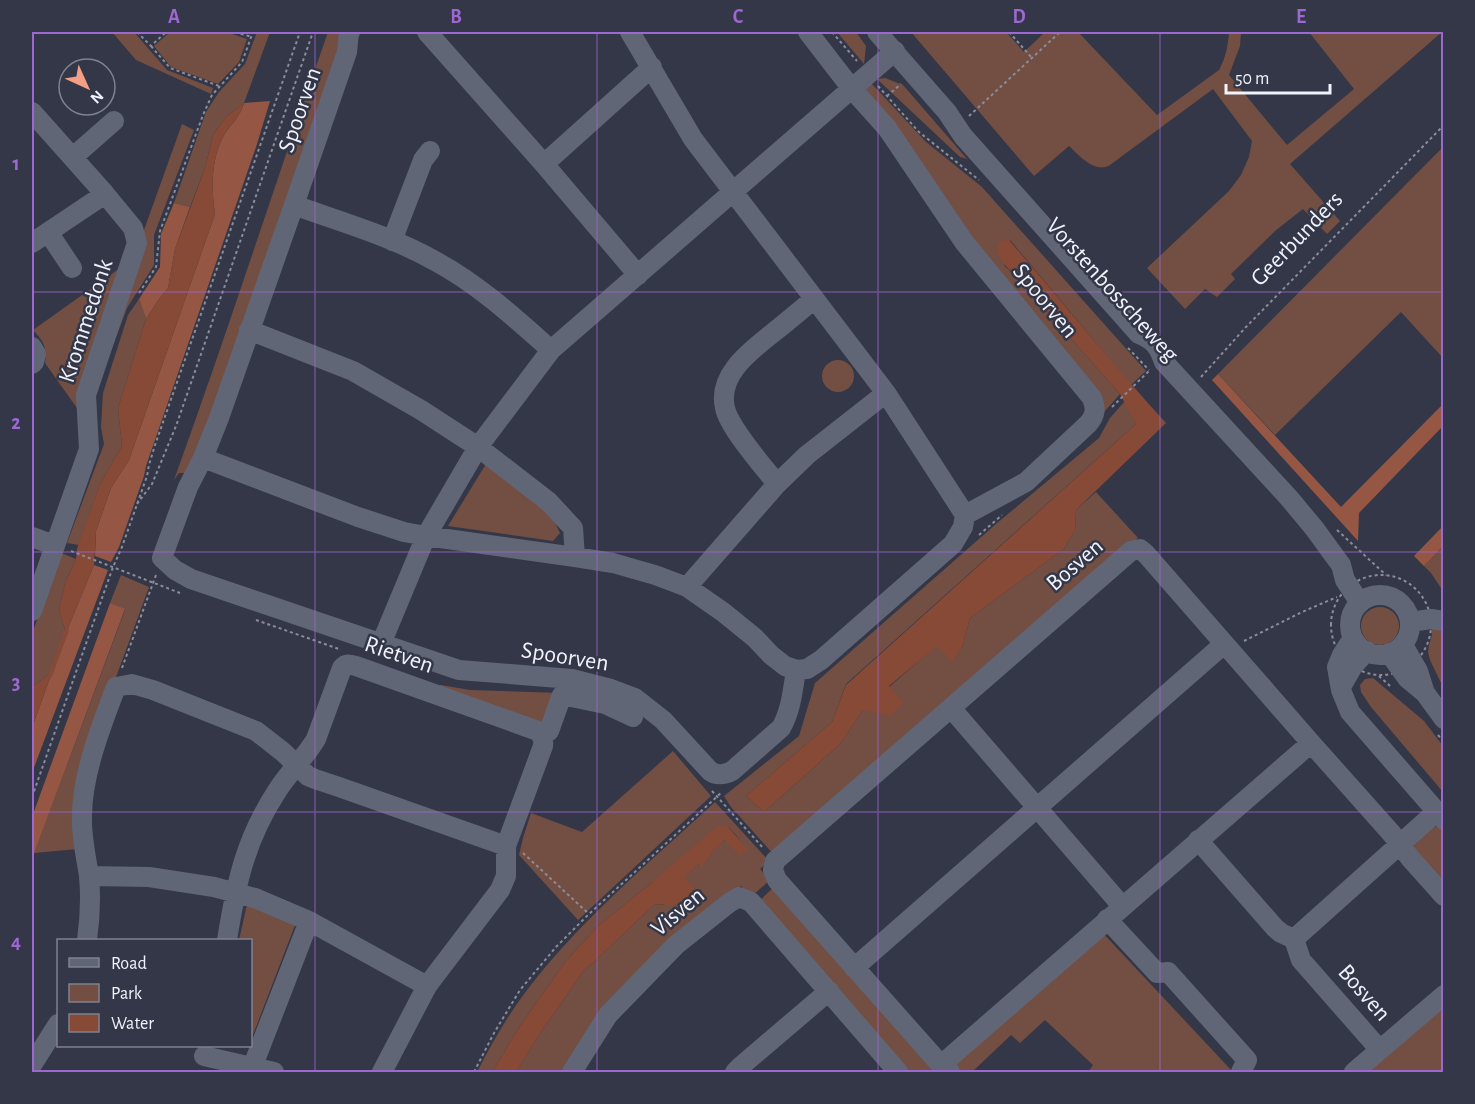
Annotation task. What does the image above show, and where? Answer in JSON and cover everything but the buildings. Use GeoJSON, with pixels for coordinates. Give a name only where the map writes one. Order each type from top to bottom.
{"type":"FeatureCollection","features":[{"type":"Feature","properties":{"kind":"street","name":"Spoorven"},"geometry":{"type":"LineString","coordinates":[[350,32],[346,52],[294,205],[219,417],[203,458],[188,487],[162,558],[190,579],[459,670],[572,679],[612,689],[635,698],[663,720],[710,771],[719,775],[732,771],[781,728],[791,699],[796,670]]}},
{"type":"Feature","properties":{"kind":"street"},"geometry":{"type":"LineString","coordinates":[[427,32],[639,275]]}},
{"type":"Feature","properties":{"kind":"street"},"geometry":{"type":"LineString","coordinates":[[203,458],[358,517],[404,531],[575,556],[613,563],[655,575],[687,587],[723,612],[785,666],[796,670],[807,669],[822,660],[953,544],[963,527],[965,515],[886,393],[693,139],[630,32]]}},
{"type":"Feature","properties":{"kind":"street","name":"Spoorven"},"geometry":{"type":"LineString","coordinates":[[808,32],[852,89],[887,128],[964,242],[1092,398],[1095,405],[1093,419],[1026,482],[965,515]]}},
{"type":"Feature","properties":{"kind":"street","name":"Vorstenbosscheweg"},"geometry":{"type":"LineString","coordinates":[[861,32],[890,56]]}},
{"type":"Feature","properties":{"kind":"street","name":"Vorstenbosscheweg"},"geometry":{"type":"LineString","coordinates":[[877,32],[890,56],[937,116],[963,136],[1132,338],[1148,338],[1156,344],[1157,367],[1195,383],[1341,564],[1354,573],[1366,600]]}},
{"type":"Feature","properties":{"kind":"street"},"geometry":{"type":"LineString","coordinates":[[381,644],[426,536],[478,447],[551,350],[890,56]]}},
{"type":"Feature","properties":{"kind":"street"},"geometry":{"type":"LineString","coordinates":[[544,164],[652,67]]}},
{"type":"Feature","properties":{"kind":"street","name":"Krommedonk"},"geometry":{"type":"LineString","coordinates":[[32,112],[133,228],[137,243],[86,395],[89,449],[62,548],[32,611]]}},
{"type":"Feature","properties":{"kind":"street"},"geometry":{"type":"LineString","coordinates":[[73,157],[114,121]]}},
{"type":"Feature","properties":{"kind":"street"},"geometry":{"type":"LineString","coordinates":[[392,241],[423,160],[430,151]]}},
{"type":"Feature","properties":{"kind":"street"},"geometry":{"type":"LineString","coordinates":[[72,268],[40,238],[105,194]]}},
{"type":"Feature","properties":{"kind":"street"},"geometry":{"type":"LineString","coordinates":[[294,205],[392,241],[435,261],[476,287],[551,350]]}},
{"type":"Feature","properties":{"kind":"street"},"geometry":{"type":"LineString","coordinates":[[777,484],[733,426],[725,409],[724,394],[730,374],[744,357],[814,299]]}},
{"type":"Feature","properties":{"kind":"street"},"geometry":{"type":"LineString","coordinates":[[249,330],[353,371],[421,410],[478,447],[549,502],[573,528],[575,556]]}},
{"type":"Feature","properties":{"kind":"street"},"geometry":{"type":"LineString","coordinates":[[32,347],[36,354],[32,364]]}},
{"type":"Feature","properties":{"kind":"street"},"geometry":{"type":"LineString","coordinates":[[687,587],[777,484],[807,455],[886,393]]}},
{"type":"Feature","properties":{"kind":"street"},"geometry":{"type":"LineString","coordinates":[[32,537],[62,548]]}},
{"type":"Feature","properties":{"kind":"street","name":"Bosven"},"geometry":{"type":"LineString","coordinates":[[775,861],[1131,551],[1140,549],[1392,834],[1443,896]]}},
{"type":"Feature","properties":{"kind":"street"},"geometry":{"type":"LineString","coordinates":[[1384,595],[1402,604],[1410,622],[1410,630],[1396,649],[1381,655],[1360,645],[1351,630],[1350,621],[1353,612],[1366,600],[1384,595]]}},
{"type":"Feature","properties":{"kind":"street"},"geometry":{"type":"LineString","coordinates":[[1410,622],[1443,621]]}},
{"type":"Feature","properties":{"kind":"street"},"geometry":{"type":"LineString","coordinates":[[1198,840],[1275,928],[1294,939],[1400,845],[1440,816],[1350,712],[1344,699],[1337,667],[1342,655],[1360,645]]}},
{"type":"Feature","properties":{"kind":"street"},"geometry":{"type":"LineString","coordinates":[[854,968],[1226,647]]}},
{"type":"Feature","properties":{"kind":"street"},"geometry":{"type":"LineString","coordinates":[[1396,649],[1407,678],[1425,693],[1443,719]]}},
{"type":"Feature","properties":{"kind":"street","name":"Rietven"},"geometry":{"type":"LineString","coordinates":[[227,939],[234,892],[244,856],[257,824],[277,790],[316,739],[345,664],[538,731],[542,736]]}},
{"type":"Feature","properties":{"kind":"street"},"geometry":{"type":"LineString","coordinates":[[87,939],[91,909],[81,816],[89,768],[116,687],[132,684],[153,690],[256,731],[283,752],[296,766],[315,779],[506,846]]}},
{"type":"Feature","properties":{"kind":"street"},"geometry":{"type":"LineString","coordinates":[[382,1072],[427,986],[500,890],[506,876],[506,846],[543,746],[542,736],[549,731],[562,694],[605,704],[633,717]]}},
{"type":"Feature","properties":{"kind":"street"},"geometry":{"type":"LineString","coordinates":[[951,708],[1122,906]]}},
{"type":"Feature","properties":{"kind":"street"},"geometry":{"type":"LineString","coordinates":[[775,861],[773,870],[777,880],[945,1069],[1107,919],[1311,743]]}},
{"type":"Feature","properties":{"kind":"street"},"geometry":{"type":"LineString","coordinates":[[89,876],[149,877],[214,887],[255,898],[309,921],[427,986]]}},
{"type":"Feature","properties":{"kind":"street","name":"Visven"},"geometry":{"type":"LineString","coordinates":[[572,1072],[608,1016],[676,945],[739,897],[751,902],[898,1072]]}},
{"type":"Feature","properties":{"kind":"street"},"geometry":{"type":"LineString","coordinates":[[1107,919],[1157,973],[1168,972],[1247,1060],[1241,1072]]}},
{"type":"Feature","properties":{"kind":"street"},"geometry":{"type":"LineString","coordinates":[[252,1068],[309,921]]}},
{"type":"Feature","properties":{"kind":"street","name":"Bosven"},"geometry":{"type":"LineString","coordinates":[[1294,939],[1301,960],[1380,1050]]}},
{"type":"Feature","properties":{"kind":"street"},"geometry":{"type":"LineString","coordinates":[[735,1072],[829,991]]}},
{"type":"Feature","properties":{"kind":"street","name":"Bosven"},"geometry":{"type":"LineString","coordinates":[[1354,1072],[1443,995]]}},
{"type":"Feature","properties":{"kind":"street"},"geometry":{"type":"LineString","coordinates":[[32,1065],[57,1026]]}},
{"type":"Feature","properties":{"kind":"street"},"geometry":{"type":"LineString","coordinates":[[203,1058],[274,1072]]}},
{"type":"Feature","properties":{"kind":"path"},"geometry":{"type":"LineString","coordinates":[[137,32],[170,69],[219,86]]}},
{"type":"Feature","properties":{"kind":"path"},"geometry":{"type":"LineString","coordinates":[[151,46],[166,32]]}},
{"type":"Feature","properties":{"kind":"path"},"geometry":{"type":"LineString","coordinates":[[235,32],[252,37]]}},
{"type":"Feature","properties":{"kind":"path"},"geometry":{"type":"LineString","coordinates":[[138,294],[156,267],[160,231],[203,115],[212,95],[242,62],[254,32]]}},
{"type":"Feature","properties":{"kind":"path"},"geometry":{"type":"LineString","coordinates":[[32,796],[112,567],[122,547],[147,476],[159,434],[300,32]]}},
{"type":"Feature","properties":{"kind":"path"},"geometry":{"type":"LineString","coordinates":[[135,506],[152,484],[176,426],[313,32]]}},
{"type":"Feature","properties":{"kind":"path"},"geometry":{"type":"LineString","coordinates":[[832,32],[919,132],[983,184]]}},
{"type":"Feature","properties":{"kind":"path"},"geometry":{"type":"LineString","coordinates":[[1009,32],[1032,58]]}},
{"type":"Feature","properties":{"kind":"path"},"geometry":{"type":"LineString","coordinates":[[969,116],[1060,32]]}},
{"type":"Feature","properties":{"kind":"path","name":"Geerbunders"},"geometry":{"type":"LineString","coordinates":[[1195,383],[1246,327],[1443,125]]}},
{"type":"Feature","properties":{"kind":"path","name":"Vorstenbosscheweg"},"geometry":{"type":"LineString","coordinates":[[1132,338],[1157,367]]}},
{"type":"Feature","properties":{"kind":"path"},"geometry":{"type":"LineString","coordinates":[[1117,402],[1157,367]]}},
{"type":"Feature","properties":{"kind":"path"},"geometry":{"type":"LineString","coordinates":[[62,548],[100,561],[153,584],[116,687]]}},
{"type":"Feature","properties":{"kind":"path"},"geometry":{"type":"LineString","coordinates":[[1226,647],[1341,596]]}},
{"type":"Feature","properties":{"kind":"path"},"geometry":{"type":"LineString","coordinates":[[474,1072],[520,990],[556,947],[717,797],[775,861]]}},
{"type":"Feature","properties":{"kind":"path"},"geometry":{"type":"LineString","coordinates":[[506,846],[516,847],[589,914]]}},
{"type":"Feature","properties":{"kind":"green space"},"geometry":{"type":"Polygon","coordinates":[[[112,32],[134,32],[167,70],[213,88],[211,94],[136,60],[112,32]]]}},
{"type":"Feature","properties":{"kind":"green space"},"geometry":{"type":"Polygon","coordinates":[[[170,32],[226,32],[247,39],[239,62],[218,84],[171,67],[154,46],[170,32]]]}},
{"type":"Feature","properties":{"kind":"green space"},"geometry":{"type":"Polygon","coordinates":[[[257,32],[270,32],[244,103],[225,118],[213,135],[205,168],[190,207],[174,203],[206,112],[219,92],[245,64],[257,32]]]}},
{"type":"Feature","properties":{"kind":"green space"},"geometry":{"type":"Polygon","coordinates":[[[328,32],[344,32],[194,467],[185,473],[179,473],[174,480],[214,368],[328,32]]]}},
{"type":"Feature","properties":{"kind":"green space"},"geometry":{"type":"Polygon","coordinates":[[[837,32],[856,32],[866,46],[864,64],[837,32]]]}},
{"type":"Feature","properties":{"kind":"green space"},"geometry":{"type":"Polygon","coordinates":[[[911,32],[1006,32],[1024,52],[1045,32],[1078,32],[1157,115],[1219,70],[1226,51],[1229,32],[1241,32],[1240,46],[1229,75],[1287,145],[1354,89],[1309,32],[1442,32],[1290,164],[1340,221],[1327,234],[1303,209],[1275,231],[1231,274],[1235,279],[1217,297],[1205,289],[1185,309],[1147,268],[1229,191],[1241,175],[1249,157],[1252,141],[1213,89],[1107,166],[1100,167],[1090,164],[1069,146],[1034,176],[911,32]]]}},
{"type":"Feature","properties":{"kind":"green space"},"geometry":{"type":"Polygon","coordinates":[[[885,78],[903,85],[967,159],[960,157],[877,79],[885,78]]]}},
{"type":"Feature","properties":{"kind":"green space"},"geometry":{"type":"Polygon","coordinates":[[[871,83],[926,142],[982,187],[1146,371],[1131,385],[1010,240],[1004,265],[1120,394],[1104,412],[1019,304],[866,94],[866,89],[871,83]]]}},
{"type":"Feature","properties":{"kind":"green space"},"geometry":{"type":"Polygon","coordinates":[[[182,124],[194,130],[154,235],[154,265],[127,308],[96,391],[94,441],[93,395],[144,230],[182,124]]]}},
{"type":"Feature","properties":{"kind":"green space"},"geometry":{"type":"Polygon","coordinates":[[[1443,147],[1443,358],[1401,312],[1275,435],[1218,374],[1443,147]]]}},
{"type":"Feature","properties":{"kind":"green space"},"geometry":{"type":"Polygon","coordinates":[[[127,263],[84,418],[45,363],[44,345],[33,330],[127,263]]]}},
{"type":"Feature","properties":{"kind":"green space"},"geometry":{"type":"Polygon","coordinates":[[[139,299],[146,319],[118,408],[122,446],[100,484],[79,545],[67,543],[104,444],[101,427],[103,393],[128,315],[139,299]]]}},
{"type":"Feature","properties":{"kind":"green space"},"geometry":{"type":"Polygon","coordinates":[[[838,360],[849,365],[854,376],[849,387],[838,392],[827,387],[822,376],[827,365],[838,360]]]}},
{"type":"Feature","properties":{"kind":"green space"},"geometry":{"type":"Polygon","coordinates":[[[1125,401],[1136,424],[846,684],[832,722],[746,796],[764,812],[840,744],[863,710],[937,645],[952,661],[963,645],[970,618],[1064,549],[1075,530],[1076,510],[1096,492],[1138,538],[775,856],[724,796],[799,736],[815,683],[996,524],[1099,438],[1110,418],[1125,401]]]}},
{"type":"Feature","properties":{"kind":"green space"},"geometry":{"type":"Polygon","coordinates":[[[489,459],[550,512],[560,533],[553,541],[448,526],[489,459]]]}},
{"type":"Feature","properties":{"kind":"green space"},"geometry":{"type":"Polygon","coordinates":[[[1443,546],[1443,591],[1424,566],[1443,546]]]}},
{"type":"Feature","properties":{"kind":"green space"},"geometry":{"type":"Polygon","coordinates":[[[61,553],[76,559],[65,583],[59,610],[66,633],[52,672],[32,687],[32,634],[61,553]]]}},
{"type":"Feature","properties":{"kind":"green space"},"geometry":{"type":"Polygon","coordinates":[[[121,575],[149,587],[115,680],[78,849],[34,853],[125,610],[110,603],[121,575]]]}},
{"type":"Feature","properties":{"kind":"green space"},"geometry":{"type":"Polygon","coordinates":[[[1380,607],[1393,613],[1399,626],[1393,639],[1380,645],[1367,639],[1361,626],[1367,613],[1380,607]]]}},
{"type":"Feature","properties":{"kind":"green space"},"geometry":{"type":"Polygon","coordinates":[[[1431,625],[1443,626],[1443,687],[1428,652],[1432,635],[1431,625]]]}},
{"type":"Feature","properties":{"kind":"green space"},"geometry":{"type":"Polygon","coordinates":[[[1373,678],[1424,721],[1443,746],[1443,792],[1361,692],[1360,685],[1365,679],[1373,678]]]}},
{"type":"Feature","properties":{"kind":"green space"},"geometry":{"type":"Polygon","coordinates":[[[418,685],[441,685],[470,690],[560,693],[544,732],[418,685]]]}},
{"type":"Feature","properties":{"kind":"green space"},"geometry":{"type":"Polygon","coordinates":[[[673,751],[711,796],[578,920],[519,855],[531,813],[582,832],[673,751]]]}},
{"type":"Feature","properties":{"kind":"green space"},"geometry":{"type":"Polygon","coordinates":[[[715,802],[769,861],[760,869],[770,880],[751,897],[741,886],[646,970],[564,1072],[516,1072],[582,973],[655,904],[677,903],[695,891],[683,877],[699,864],[701,865],[711,856],[709,854],[725,840],[747,849],[728,827],[650,884],[598,926],[565,962],[520,1026],[492,1072],[477,1072],[517,1003],[567,942],[615,894],[715,802]]]}},
{"type":"Feature","properties":{"kind":"green space"},"geometry":{"type":"Polygon","coordinates":[[[1441,826],[1443,829],[1443,888],[1412,850],[1416,840],[1431,827],[1441,826]]]}},
{"type":"Feature","properties":{"kind":"green space"},"geometry":{"type":"Polygon","coordinates":[[[775,886],[942,1072],[904,1072],[757,903],[775,886]]]}},
{"type":"Feature","properties":{"kind":"green space"},"geometry":{"type":"Polygon","coordinates":[[[248,900],[297,920],[252,1037],[252,939],[239,939],[248,900]]]}},
{"type":"Feature","properties":{"kind":"green space"},"geometry":{"type":"Polygon","coordinates":[[[1099,929],[1233,1072],[1088,1072],[1093,1065],[1045,1020],[1020,1043],[1011,1035],[972,1072],[959,1070],[952,1059],[1099,929]]]}},
{"type":"Feature","properties":{"kind":"green space"},"geometry":{"type":"Polygon","coordinates":[[[1443,1001],[1443,1072],[1362,1072],[1443,1001]]]}},
{"type":"Feature","properties":{"kind":"shaded area"},"geometry":{"type":"Polygon","coordinates":[[[270,101],[144,476],[119,547],[111,562],[95,556],[96,531],[111,488],[129,460],[215,214],[213,174],[220,144],[244,103],[270,101]]]}},
{"type":"Feature","properties":{"kind":"shaded area"},"geometry":{"type":"Polygon","coordinates":[[[174,203],[190,207],[175,249],[168,288],[146,319],[139,299],[160,267],[161,234],[174,203]]]}},
{"type":"Feature","properties":{"kind":"shaded area"},"geometry":{"type":"Polygon","coordinates":[[[1218,374],[1341,507],[1443,404],[1443,426],[1359,513],[1358,541],[1212,380],[1218,374]]]}},
{"type":"Feature","properties":{"kind":"shaded area"},"geometry":{"type":"Polygon","coordinates":[[[1443,526],[1443,546],[1424,566],[1414,556],[1443,526]]]}},
{"type":"Feature","properties":{"kind":"shaded area"},"geometry":{"type":"Polygon","coordinates":[[[94,565],[108,570],[32,773],[32,728],[66,633],[94,565]]]}},
{"type":"Feature","properties":{"kind":"shaded area"},"geometry":{"type":"Polygon","coordinates":[[[110,603],[125,609],[32,859],[32,817],[110,603]]]}},
{"type":"Feature","properties":{"kind":"water"},"geometry":{"type":"Polygon","coordinates":[[[244,103],[220,144],[213,174],[215,214],[129,460],[111,488],[96,531],[94,565],[66,633],[59,610],[65,583],[76,559],[77,549],[100,484],[122,446],[118,408],[146,319],[168,288],[175,249],[205,168],[213,135],[225,118],[244,103]]]}},
{"type":"Feature","properties":{"kind":"water"},"geometry":{"type":"Polygon","coordinates":[[[1009,240],[1166,423],[1076,510],[1075,530],[1064,549],[970,618],[963,645],[952,662],[937,646],[889,686],[904,703],[890,716],[863,710],[840,744],[764,812],[746,796],[832,722],[846,685],[1136,424],[1120,394],[1004,264],[996,250],[1000,241],[1009,240]]]}},
{"type":"Feature","properties":{"kind":"water"},"geometry":{"type":"Polygon","coordinates":[[[52,672],[32,728],[32,687],[52,672]]]}},
{"type":"Feature","properties":{"kind":"water"},"geometry":{"type":"Polygon","coordinates":[[[719,825],[728,827],[748,849],[739,855],[725,840],[701,866],[699,864],[684,877],[696,891],[677,904],[655,904],[582,973],[516,1072],[492,1072],[520,1026],[565,962],[598,926],[719,825]]]}},
{"type":"Feature","properties":{"kind":"waterway"},"geometry":{"type":"LineString","coordinates":[[50,676],[67,630]]}}]}
